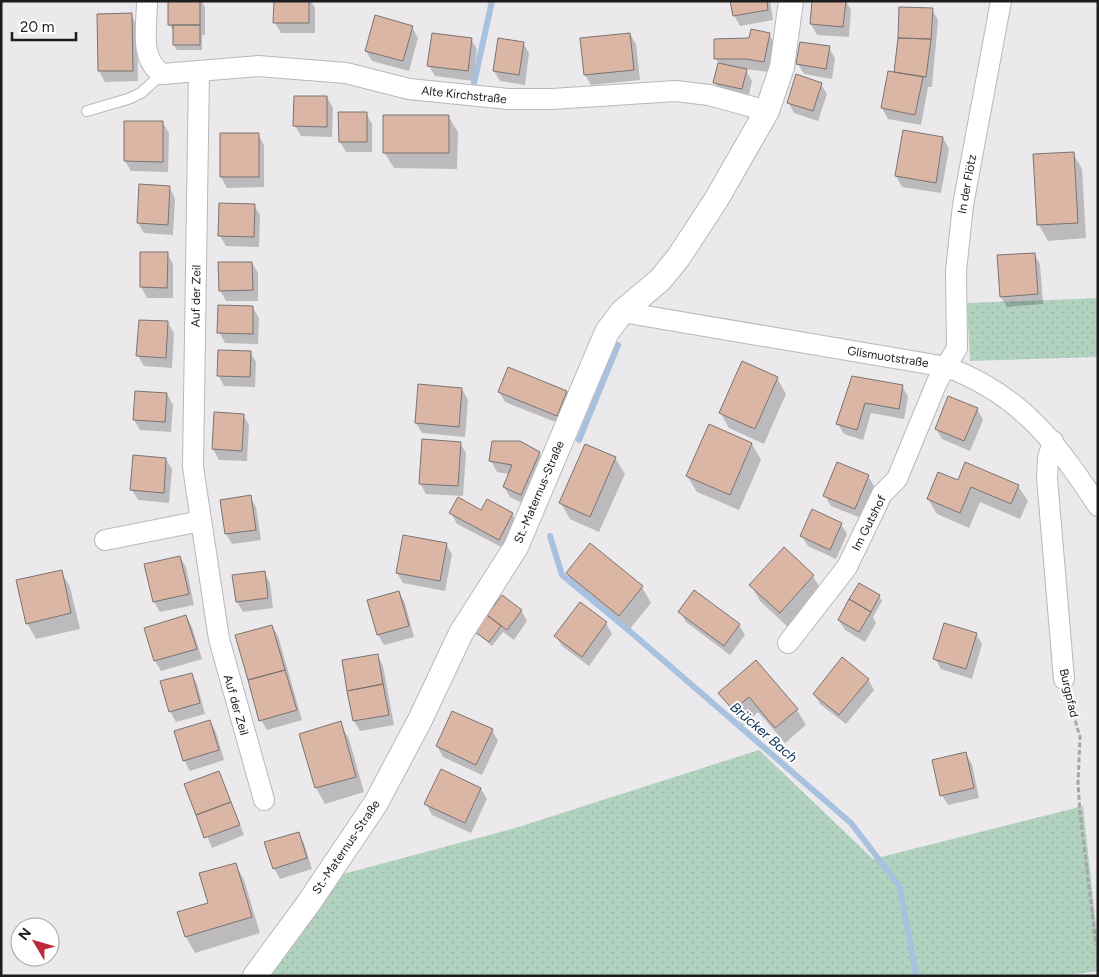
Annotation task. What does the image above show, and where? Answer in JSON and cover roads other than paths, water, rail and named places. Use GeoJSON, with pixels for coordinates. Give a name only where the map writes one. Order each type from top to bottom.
{"type":"FeatureCollection","features":[{"type":"Feature","properties":{"kind":"street"},"geometry":{"type":"LineString","coordinates":[[147,1],[146,50],[150,64],[162,74]]}},
{"type":"Feature","properties":{"kind":"street","name":"St.-Maternus-Straße"},"geometry":{"type":"LineString","coordinates":[[254,976],[313,896],[376,803],[420,720],[461,633],[516,547],[606,332],[622,312],[660,280],[678,258],[716,200],[767,111],[782,67],[791,1]]}},
{"type":"Feature","properties":{"kind":"street","name":"In der Flötz"},"geometry":{"type":"LineString","coordinates":[[947,367],[957,348],[956,271],[963,205],[1001,1]]}},
{"type":"Feature","properties":{"kind":"street","name":"Alte Kirchstraße"},"geometry":{"type":"LineString","coordinates":[[162,74],[258,66],[346,72],[409,89],[508,100],[552,99],[676,90],[709,95],[767,111]]}},
{"type":"Feature","properties":{"kind":"street","name":"Auf der Zeil"},"geometry":{"type":"LineString","coordinates":[[199,71],[193,467],[200,521],[224,662],[264,800]]}},
{"type":"Feature","properties":{"kind":"street","name":"Glismuotstraße"},"geometry":{"type":"LineString","coordinates":[[622,312],[947,367],[969,375],[1001,393],[1053,441],[1098,506]]}},
{"type":"Feature","properties":{"kind":"street","name":"Im Gutshof"},"geometry":{"type":"LineString","coordinates":[[788,643],[847,567],[882,494],[897,479],[937,382],[947,367]]}},
{"type":"Feature","properties":{"kind":"street","name":"Burgpfad"},"geometry":{"type":"LineString","coordinates":[[1053,441],[1048,458],[1047,478],[1064,679]]}},
{"type":"Feature","properties":{"kind":"street"},"geometry":{"type":"LineString","coordinates":[[106,540],[200,521]]}},
{"type":"Feature","properties":{"kind":"lane"},"geometry":{"type":"LineString","coordinates":[[87,111],[128,99],[141,93],[162,74]]}},
{"type":"Feature","properties":{"kind":"waterway","name":"Brücker Bach"},"geometry":{"type":"LineString","coordinates":[[474,83],[492,1]]}},
{"type":"Feature","properties":{"kind":"waterway","name":"Brücker Bach"},"geometry":{"type":"LineString","coordinates":[[579,440],[618,345]]}},
{"type":"Feature","properties":{"kind":"waterway","name":"Brücker Bach"},"geometry":{"type":"LineString","coordinates":[[550,536],[562,575],[851,823],[900,887],[916,976]]}}]}
